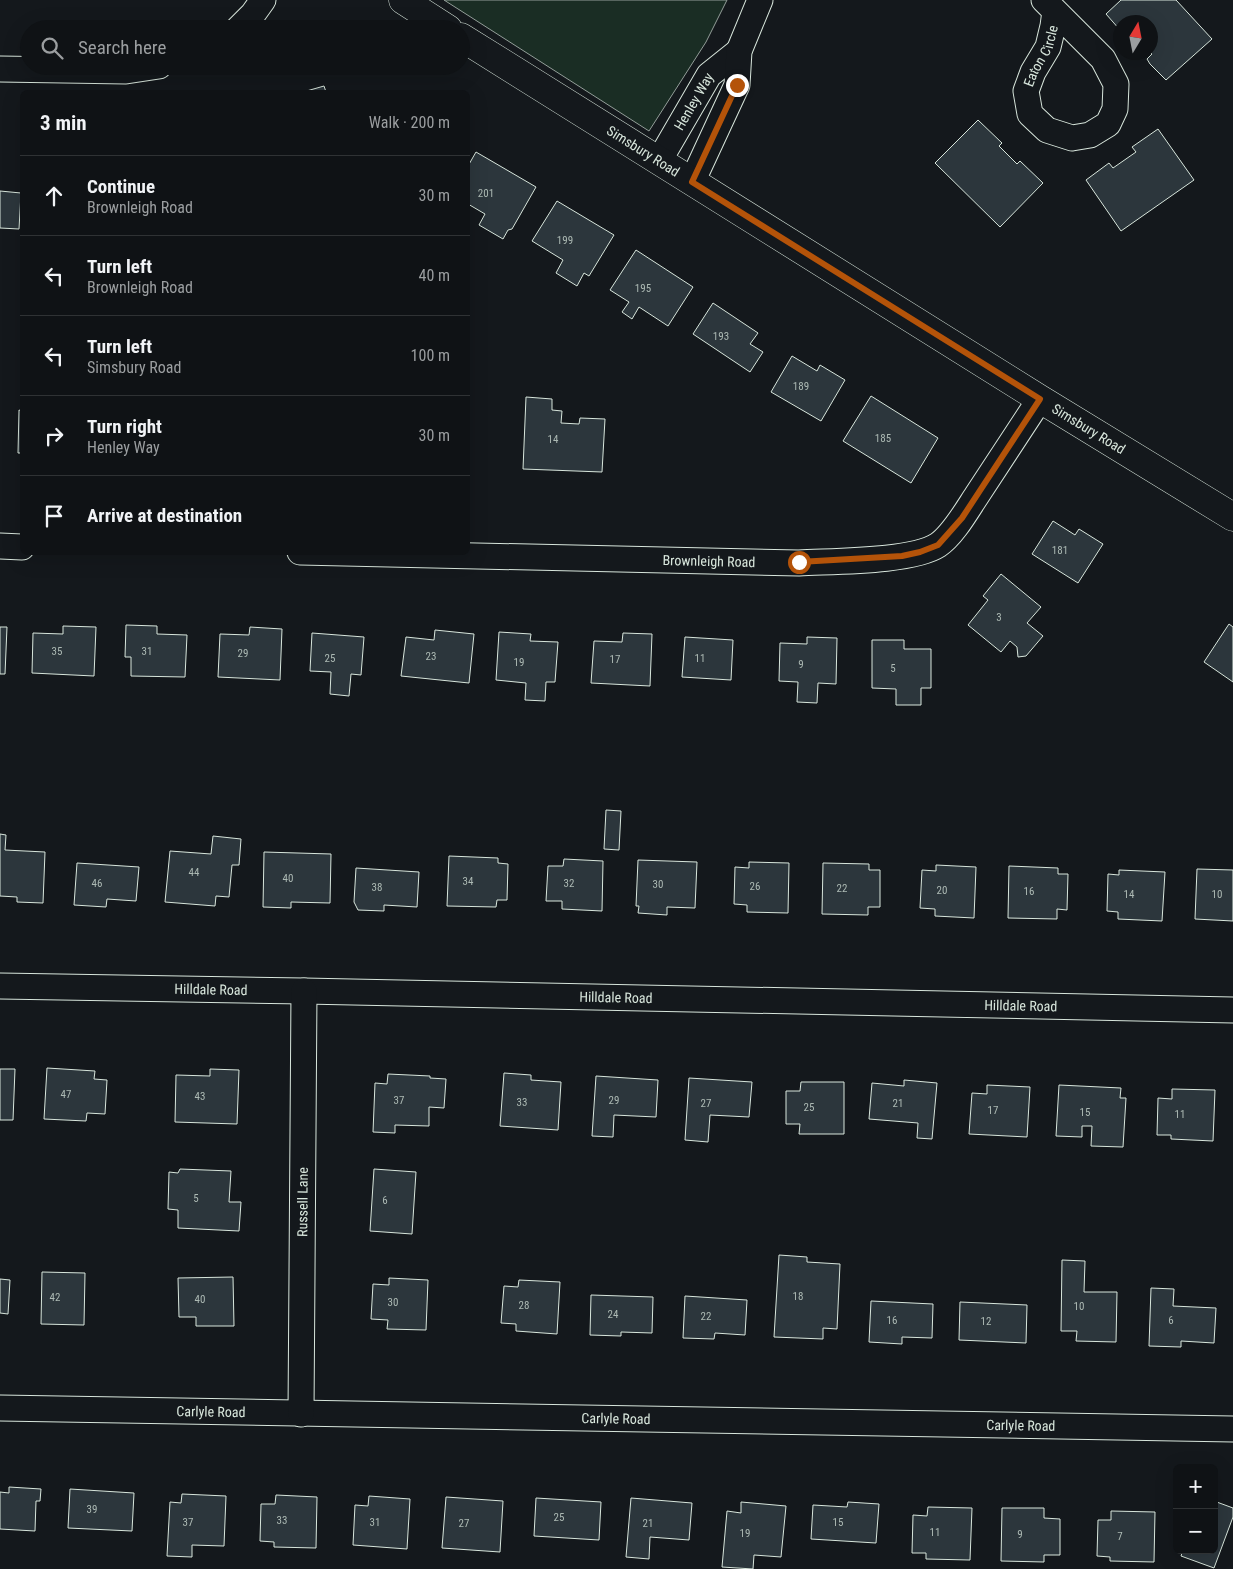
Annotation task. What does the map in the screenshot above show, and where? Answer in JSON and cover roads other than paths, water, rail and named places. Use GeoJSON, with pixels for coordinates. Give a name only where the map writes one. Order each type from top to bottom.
{"type":"FeatureCollection","features":[{"type":"Feature","properties":{"kind":"main road"},"geometry":{"type":"LineString","coordinates":[[402,0],[434,20]]}},
{"type":"Feature","properties":{"kind":"main road","name":"Simsbury Road"},"geometry":{"type":"LineString","coordinates":[[470,43],[1040,399],[1233,517]]}},
{"type":"Feature","properties":{"kind":"street"},"geometry":{"type":"LineString","coordinates":[[247,20],[263,0]]}},
{"type":"Feature","properties":{"kind":"street","name":"Henley Way"},"geometry":{"type":"LineString","coordinates":[[692,182],[737,85],[738,51],[760,0]]}},
{"type":"Feature","properties":{"kind":"street","name":"Eaton Circle"},"geometry":{"type":"LineString","coordinates":[[1049,6],[1103,59],[1116,84],[1115,109],[1108,124],[1090,135],[1072,138],[1047,130],[1030,114],[1026,91],[1033,72],[1048,48],[1053,26],[1049,6]]}},
{"type":"Feature","properties":{"kind":"street","name":"Henley Way"},"geometry":{"type":"LineString","coordinates":[[659,161],[709,74],[738,51]]}},
{"type":"Feature","properties":{"kind":"street"},"geometry":{"type":"LineString","coordinates":[[0,69],[20,69]]}},
{"type":"Feature","properties":{"kind":"street","name":"Brownleigh Road"},"geometry":{"type":"LineString","coordinates":[[450,555],[799,562],[902,556],[920,552],[938,545],[954,528],[1040,399]]}},
{"type":"Feature","properties":{"kind":"street"},"geometry":{"type":"LineString","coordinates":[[0,546],[20,547]]}},
{"type":"Feature","properties":{"kind":"street","name":"Hilldale Road"},"geometry":{"type":"LineString","coordinates":[[0,986],[1233,1010]]}},
{"type":"Feature","properties":{"kind":"street","name":"Russell Lane"},"geometry":{"type":"LineString","coordinates":[[301,1414],[304,991]]}},
{"type":"Feature","properties":{"kind":"street","name":"Carlyle Road"},"geometry":{"type":"LineString","coordinates":[[0,1408],[1233,1429]]}}]}
